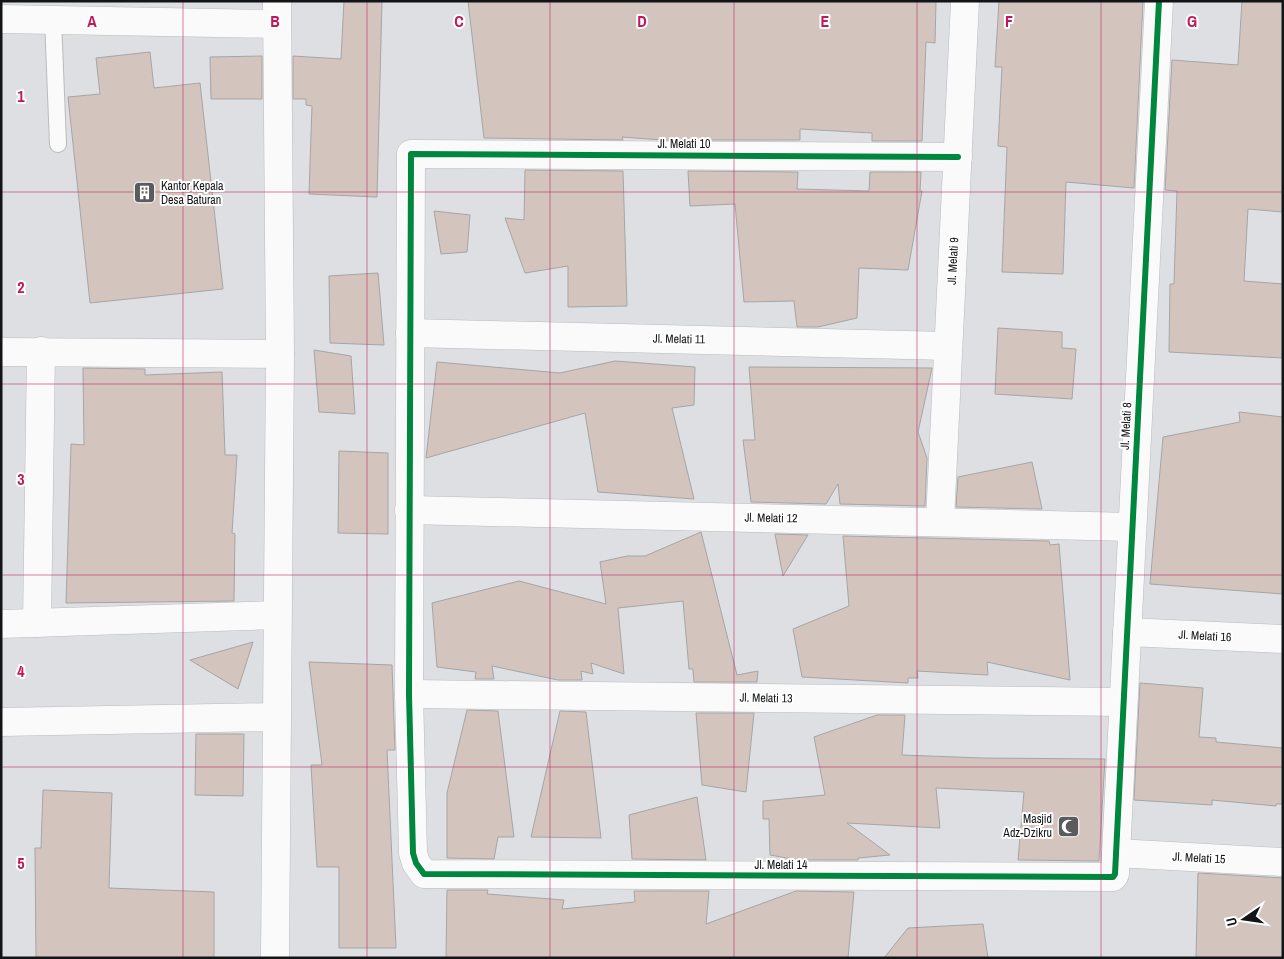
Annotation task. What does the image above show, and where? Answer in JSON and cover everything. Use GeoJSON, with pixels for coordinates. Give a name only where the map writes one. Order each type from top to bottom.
{"type":"FeatureCollection","features":[{"type":"Feature","properties":{"kind":"street","name":"Jl. Melati 9"},"geometry":{"type":"LineString","coordinates":[[940,521],[965,1]]}},
{"type":"Feature","properties":{"kind":"street","name":"Jl. Melati 8"},"geometry":{"type":"LineString","coordinates":[[1116,853],[1159,1]]}},
{"type":"Feature","properties":{"kind":"street"},"geometry":{"type":"LineString","coordinates":[[1,20],[276,13],[280,354],[275,958]]}},
{"type":"Feature","properties":{"kind":"street","name":"Jl. Melati 10"},"geometry":{"type":"LineString","coordinates":[[410,333],[411,154],[958,157]]}},
{"type":"Feature","properties":{"kind":"street"},"geometry":{"type":"LineString","coordinates":[[409,694],[410,333]]}},
{"type":"Feature","properties":{"kind":"street","name":"Jl. Melati 11"},"geometry":{"type":"LineString","coordinates":[[410,333],[948,346]]}},
{"type":"Feature","properties":{"kind":"street"},"geometry":{"type":"LineString","coordinates":[[37,623],[41,351]]}},
{"type":"Feature","properties":{"kind":"street"},"geometry":{"type":"LineString","coordinates":[[1,352],[280,354]]}},
{"type":"Feature","properties":{"kind":"street","name":"Jl. Melati 12"},"geometry":{"type":"LineString","coordinates":[[409,510],[1132,527]]}},
{"type":"Feature","properties":{"kind":"street"},"geometry":{"type":"LineString","coordinates":[[1,624],[277,615]]}},
{"type":"Feature","properties":{"kind":"street","name":"Jl. Melati 16"},"geometry":{"type":"LineString","coordinates":[[1127,632],[1283,640]]}},
{"type":"Feature","properties":{"kind":"street","name":"Jl. Melati 13"},"geometry":{"type":"LineString","coordinates":[[409,694],[1123,702]]}},
{"type":"Feature","properties":{"kind":"street","name":"Jl. Melati 14"},"geometry":{"type":"LineString","coordinates":[[409,694],[413,853],[416,863],[424,874],[1109,878],[1115,874],[1116,853]]}},
{"type":"Feature","properties":{"kind":"street"},"geometry":{"type":"LineString","coordinates":[[1,722],[276,716]]}},
{"type":"Feature","properties":{"kind":"street","name":"Jl. Melati 15"},"geometry":{"type":"LineString","coordinates":[[1116,853],[1283,862]]}},
{"type":"Feature","properties":{"kind":"lane"},"geometry":{"type":"LineString","coordinates":[[53,19],[58,144]]}},
{"type":"Feature","properties":{"kind":"building"},"geometry":{"type":"Polygon","coordinates":[[[344,1],[382,1],[377,197],[309,194],[312,106],[306,105],[306,99],[293,99],[293,56],[341,59],[344,1]]]}},
{"type":"Feature","properties":{"kind":"building"},"geometry":{"type":"Polygon","coordinates":[[[468,1],[936,1],[935,43],[926,42],[922,141],[872,141],[872,133],[800,129],[800,140],[662,140],[622,137],[623,140],[484,138],[468,1]]]}},
{"type":"Feature","properties":{"kind":"building"},"geometry":{"type":"Polygon","coordinates":[[[999,1],[1143,1],[1134,188],[1066,182],[1063,274],[1002,272],[1007,147],[998,146],[1002,67],[995,67],[999,1]]]}},
{"type":"Feature","properties":{"kind":"building"},"geometry":{"type":"Polygon","coordinates":[[[1242,1],[1283,1],[1283,212],[1248,209],[1244,281],[1283,284],[1283,358],[1169,352],[1170,284],[1174,284],[1177,191],[1165,190],[1172,60],[1238,65],[1242,1]]]}},
{"type":"Feature","properties":{"kind":"building","name":"Kantor Kepala Desa Baturan"},"geometry":{"type":"Polygon","coordinates":[[[150,52],[154,88],[200,83],[223,289],[90,303],[68,97],[100,94],[96,58],[150,52]]]}},
{"type":"Feature","properties":{"kind":"building"},"geometry":{"type":"Polygon","coordinates":[[[262,56],[262,99],[211,99],[210,57],[262,56]]]}},
{"type":"Feature","properties":{"kind":"building"},"geometry":{"type":"Polygon","coordinates":[[[525,170],[623,171],[627,306],[568,307],[568,266],[525,273],[505,218],[524,220],[525,170]]]}},
{"type":"Feature","properties":{"kind":"building"},"geometry":{"type":"Polygon","coordinates":[[[688,171],[798,172],[797,189],[869,191],[870,172],[921,172],[920,191],[922,191],[908,270],[859,268],[857,318],[818,327],[797,327],[794,301],[744,302],[735,204],[690,206],[688,171]]]}},
{"type":"Feature","properties":{"kind":"building"},"geometry":{"type":"Polygon","coordinates":[[[434,211],[470,215],[467,252],[441,254],[434,211]]]}},
{"type":"Feature","properties":{"kind":"building"},"geometry":{"type":"Polygon","coordinates":[[[378,273],[384,345],[330,343],[329,276],[378,273]]]}},
{"type":"Feature","properties":{"kind":"building"},"geometry":{"type":"Polygon","coordinates":[[[998,328],[1062,332],[1062,348],[1076,349],[1072,399],[995,394],[998,328]]]}},
{"type":"Feature","properties":{"kind":"building"},"geometry":{"type":"Polygon","coordinates":[[[314,350],[351,356],[355,414],[319,412],[314,350]]]}},
{"type":"Feature","properties":{"kind":"building"},"geometry":{"type":"Polygon","coordinates":[[[615,361],[695,367],[694,405],[672,408],[694,499],[598,492],[585,413],[426,458],[437,362],[560,373],[615,361]]]}},
{"type":"Feature","properties":{"kind":"building"},"geometry":{"type":"Polygon","coordinates":[[[749,367],[932,368],[918,432],[927,458],[925,506],[840,504],[838,484],[826,504],[751,502],[743,440],[755,440],[749,367]]]}},
{"type":"Feature","properties":{"kind":"building"},"geometry":{"type":"Polygon","coordinates":[[[83,368],[145,369],[145,375],[222,372],[225,455],[237,455],[232,533],[235,534],[234,601],[66,603],[71,444],[84,445],[83,368]]]}},
{"type":"Feature","properties":{"kind":"building"},"geometry":{"type":"Polygon","coordinates":[[[1239,412],[1283,417],[1283,594],[1150,584],[1163,437],[1240,422],[1239,412]]]}},
{"type":"Feature","properties":{"kind":"building"},"geometry":{"type":"Polygon","coordinates":[[[339,451],[388,453],[388,534],[338,533],[339,451]]]}},
{"type":"Feature","properties":{"kind":"building"},"geometry":{"type":"Polygon","coordinates":[[[1032,462],[1042,509],[956,507],[958,477],[1032,462]]]}},
{"type":"Feature","properties":{"kind":"building"},"geometry":{"type":"Polygon","coordinates":[[[701,532],[737,675],[758,671],[757,682],[694,682],[693,669],[689,669],[683,601],[618,608],[624,674],[591,663],[593,674],[581,671],[582,680],[558,680],[492,666],[494,679],[475,679],[476,672],[437,667],[432,603],[519,581],[606,604],[600,562],[627,556],[645,556],[701,532]]]}},
{"type":"Feature","properties":{"kind":"building"},"geometry":{"type":"Polygon","coordinates":[[[775,534],[808,535],[783,576],[775,534]]]}},
{"type":"Feature","properties":{"kind":"building"},"geometry":{"type":"Polygon","coordinates":[[[843,536],[1049,541],[1050,545],[1059,544],[1070,680],[987,662],[988,675],[917,671],[918,678],[908,678],[908,683],[802,677],[793,629],[849,606],[843,536]]]}},
{"type":"Feature","properties":{"kind":"building"},"geometry":{"type":"Polygon","coordinates":[[[253,642],[238,689],[190,660],[253,642]]]}},
{"type":"Feature","properties":{"kind":"building"},"geometry":{"type":"Polygon","coordinates":[[[309,662],[392,665],[395,750],[387,750],[396,948],[339,948],[339,867],[317,867],[311,765],[322,765],[309,662]]]}},
{"type":"Feature","properties":{"kind":"building"},"geometry":{"type":"Polygon","coordinates":[[[1140,683],[1203,688],[1199,737],[1216,738],[1216,742],[1283,748],[1283,804],[1276,804],[1276,806],[1212,800],[1212,805],[1134,800],[1140,683]]]}},
{"type":"Feature","properties":{"kind":"building"},"geometry":{"type":"Polygon","coordinates":[[[467,710],[498,711],[514,837],[498,837],[494,859],[447,858],[447,793],[467,710]]]}},
{"type":"Feature","properties":{"kind":"building"},"geometry":{"type":"Polygon","coordinates":[[[560,711],[586,712],[601,838],[531,837],[560,711]]]}},
{"type":"Feature","properties":{"kind":"building"},"geometry":{"type":"Polygon","coordinates":[[[696,713],[754,713],[746,792],[702,785],[696,713]]]}},
{"type":"Feature","properties":{"kind":"building"},"geometry":{"type":"Polygon","coordinates":[[[877,715],[905,715],[902,755],[1105,759],[1099,861],[1018,860],[1024,792],[936,788],[940,828],[847,823],[890,855],[858,858],[858,860],[797,860],[770,855],[769,819],[763,819],[763,801],[825,795],[814,737],[877,715]]]}},
{"type":"Feature","properties":{"kind":"building"},"geometry":{"type":"Polygon","coordinates":[[[196,734],[244,734],[243,796],[195,795],[196,734]]]}},
{"type":"Feature","properties":{"kind":"building"},"geometry":{"type":"Polygon","coordinates":[[[43,790],[112,793],[109,888],[214,892],[214,958],[36,958],[35,848],[41,848],[43,790]]]}},
{"type":"Feature","properties":{"kind":"building"},"geometry":{"type":"Polygon","coordinates":[[[697,797],[706,860],[632,859],[629,815],[697,797]]]}},
{"type":"Feature","properties":{"kind":"building"},"geometry":{"type":"Polygon","coordinates":[[[1198,873],[1283,878],[1283,958],[1196,958],[1198,873]]]}},
{"type":"Feature","properties":{"kind":"building"},"geometry":{"type":"Polygon","coordinates":[[[447,890],[488,890],[487,894],[564,900],[562,909],[635,902],[634,891],[709,891],[706,924],[796,891],[854,892],[848,958],[446,958],[447,890]]]}},
{"type":"Feature","properties":{"kind":"building"},"geometry":{"type":"Polygon","coordinates":[[[983,924],[988,958],[884,958],[908,928],[983,924]]]}},
{"type":"Feature","properties":{"kind":"cycle path"},"geometry":{"type":"LineString","coordinates":[[958,157],[411,154],[409,694],[413,853],[416,863],[424,874],[1113,877],[1115,874],[1159,1]]}},
{"type":"Feature","properties":{"kind":"place","name":"Kantor Kepala Desa Baturan"},"geometry":{"type":"Point","coordinates":[145,193]}},
{"type":"Feature","properties":{"kind":"place","name":"Masjid Adz-Dzikru"},"geometry":{"type":"Point","coordinates":[1068,826]}}]}
